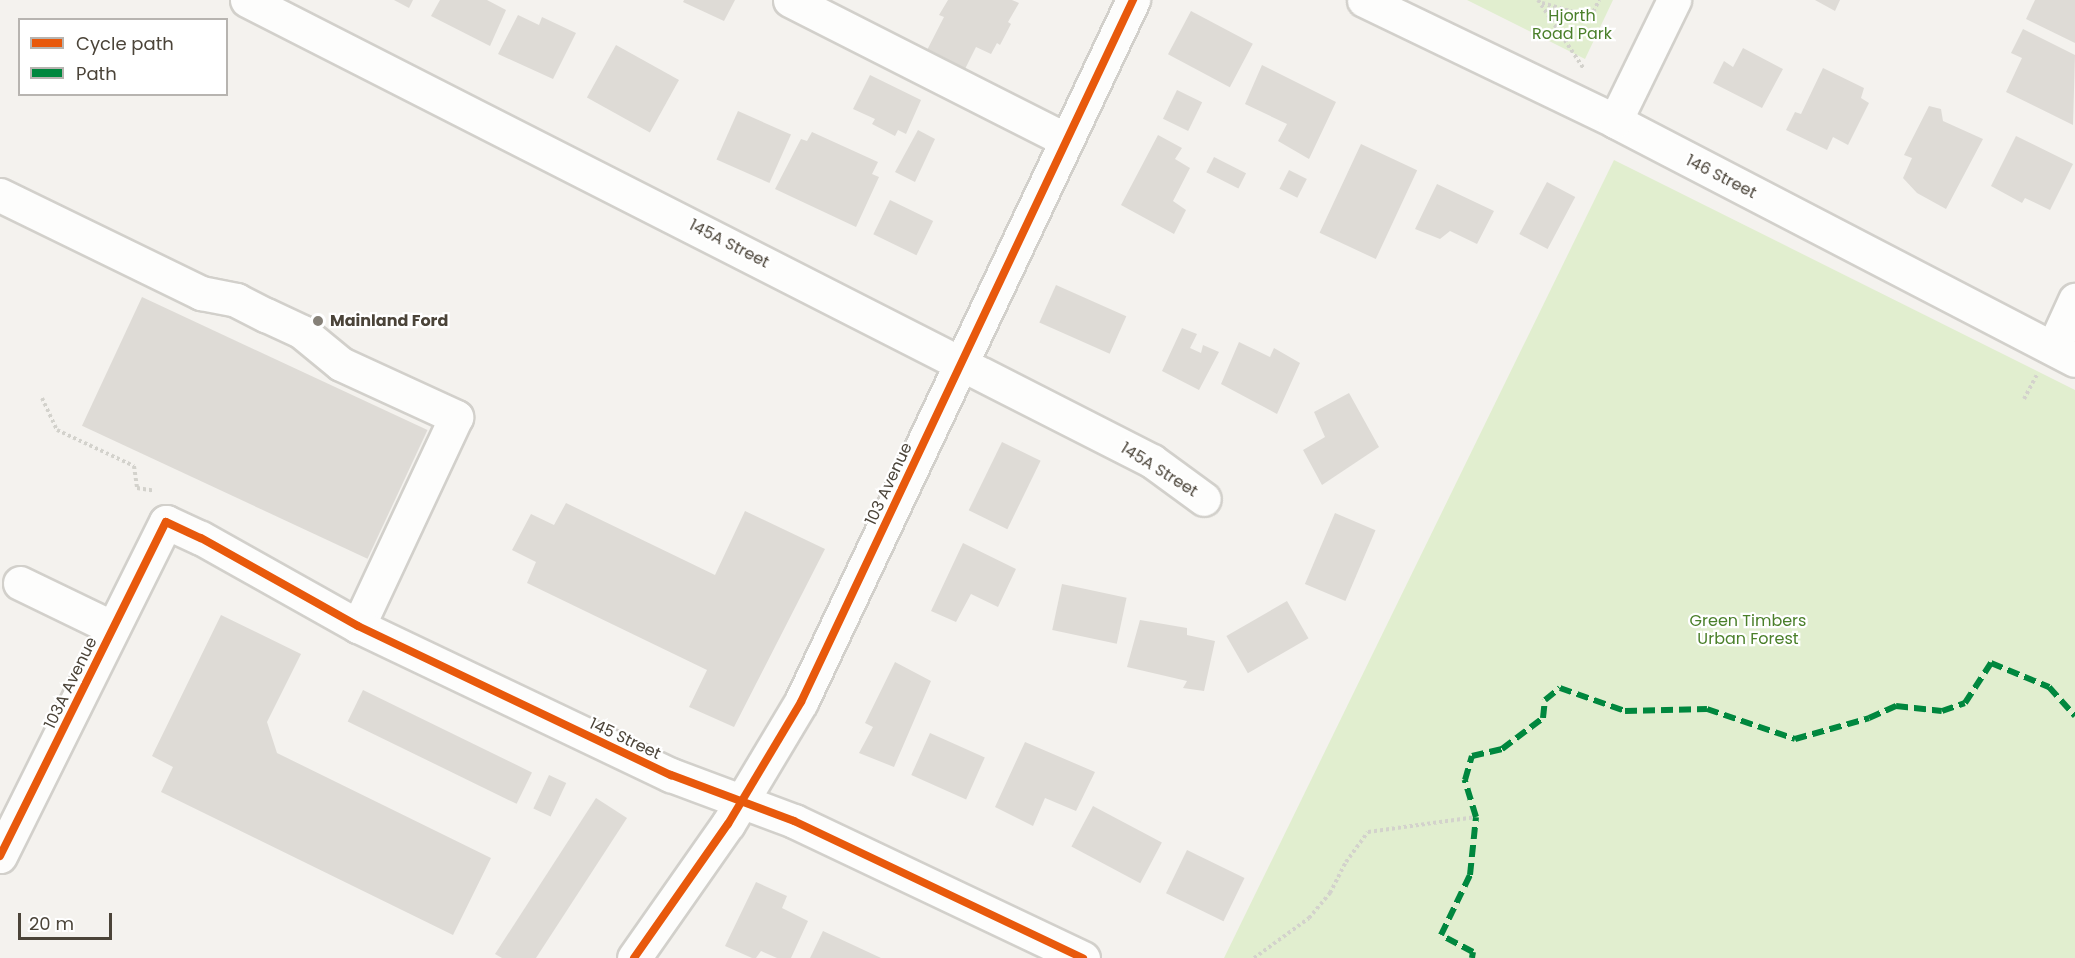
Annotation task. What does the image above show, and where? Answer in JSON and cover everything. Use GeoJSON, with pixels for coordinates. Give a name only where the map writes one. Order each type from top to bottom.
{"type":"FeatureCollection","features":[{"type":"Feature","properties":{"kind":"street","name":"145A Street"},"geometry":{"type":"LineString","coordinates":[[248,0],[962,362],[1152,461],[1204,498]]}},
{"type":"Feature","properties":{"kind":"street"},"geometry":{"type":"LineString","coordinates":[[789,0],[1066,140]]}},
{"type":"Feature","properties":{"kind":"street","name":"103 Avenue"},"geometry":{"type":"LineString","coordinates":[[634,958],[742,802],[801,702],[1133,0]]}},
{"type":"Feature","properties":{"kind":"street","name":"146 Street"},"geometry":{"type":"LineString","coordinates":[[1364,0],[1615,121],[2064,354]]}},
{"type":"Feature","properties":{"kind":"street"},"geometry":{"type":"LineString","coordinates":[[1615,121],[1674,0]]}},
{"type":"Feature","properties":{"kind":"street"},"geometry":{"type":"LineString","coordinates":[[0,195],[201,293],[236,300],[284,323],[302,332],[341,364],[456,417],[358,627]]}},
{"type":"Feature","properties":{"kind":"street"},"geometry":{"type":"LineString","coordinates":[[2064,354],[2075,300]]}},
{"type":"Feature","properties":{"kind":"street","name":"145 Street"},"geometry":{"type":"LineString","coordinates":[[166,522],[201,538],[358,627],[671,775],[804,826],[1083,958]]}},
{"type":"Feature","properties":{"kind":"street","name":"103A Avenue"},"geometry":{"type":"LineString","coordinates":[[0,855],[166,522]]}},
{"type":"Feature","properties":{"kind":"street"},"geometry":{"type":"LineString","coordinates":[[20,583],[113,628]]}},
{"type":"Feature","properties":{"kind":"path"},"geometry":{"type":"LineString","coordinates":[[1540,2],[1591,17],[1599,0]]}},
{"type":"Feature","properties":{"kind":"path"},"geometry":{"type":"LineString","coordinates":[[1540,2],[1588,75]]}},
{"type":"Feature","properties":{"kind":"path"},"geometry":{"type":"LineString","coordinates":[[42,398],[57,430],[134,466],[137,488]]}},
{"type":"Feature","properties":{"kind":"path"},"geometry":{"type":"LineString","coordinates":[[1254,958],[1309,918],[1330,893],[1346,862],[1368,832],[1476,817]]}},
{"type":"Feature","properties":{"kind":"green space","name":"Hjorth Road Park"},"geometry":{"type":"Polygon","coordinates":[[[1467,0],[1613,0],[1585,59],[1467,0]]]}},
{"type":"Feature","properties":{"kind":"green space","name":"Green Timbers Urban Forest"},"geometry":{"type":"Polygon","coordinates":[[[1614,160],[2075,390],[2075,958],[1224,958],[1614,160]]]}},
{"type":"Feature","properties":{"kind":"building"},"geometry":{"type":"Polygon","coordinates":[[[394,0],[413,0],[409,8],[394,0]]]}},
{"type":"Feature","properties":{"kind":"building"},"geometry":{"type":"Polygon","coordinates":[[[440,0],[487,0],[506,10],[490,46],[431,16],[440,0]]]}},
{"type":"Feature","properties":{"kind":"building"},"geometry":{"type":"Polygon","coordinates":[[[684,0],[735,0],[724,21],[683,2],[684,0]]]}},
{"type":"Feature","properties":{"kind":"building"},"geometry":{"type":"Polygon","coordinates":[[[948,0],[1012,0],[1019,3],[1008,22],[1011,24],[1000,45],[997,43],[991,54],[976,47],[964,71],[925,54],[944,17],[939,15],[948,0]]]}},
{"type":"Feature","properties":{"kind":"building"},"geometry":{"type":"Polygon","coordinates":[[[1815,0],[1840,0],[1835,11],[1815,0]]]}},
{"type":"Feature","properties":{"kind":"building"},"geometry":{"type":"Polygon","coordinates":[[[2035,0],[2075,0],[2075,43],[2026,19],[2035,0]]]}},
{"type":"Feature","properties":{"kind":"building"},"geometry":{"type":"Polygon","coordinates":[[[1191,11],[1253,44],[1230,87],[1168,54],[1191,11]]]}},
{"type":"Feature","properties":{"kind":"building"},"geometry":{"type":"Polygon","coordinates":[[[518,15],[539,25],[542,17],[576,33],[553,79],[498,54],[518,15]]]}},
{"type":"Feature","properties":{"kind":"building"},"geometry":{"type":"Polygon","coordinates":[[[2023,29],[2075,55],[2073,125],[2006,92],[2022,58],[2011,53],[2023,29]]]}},
{"type":"Feature","properties":{"kind":"building"},"geometry":{"type":"Polygon","coordinates":[[[616,45],[679,80],[650,132],[587,97],[616,45]]]}},
{"type":"Feature","properties":{"kind":"building"},"geometry":{"type":"Polygon","coordinates":[[[1743,48],[1783,69],[1762,108],[1713,83],[1724,61],[1733,67],[1743,48]]]}},
{"type":"Feature","properties":{"kind":"building"},"geometry":{"type":"Polygon","coordinates":[[[1262,65],[1336,102],[1309,159],[1278,141],[1287,124],[1245,104],[1262,65]]]}},
{"type":"Feature","properties":{"kind":"building"},"geometry":{"type":"Polygon","coordinates":[[[1823,68],[1864,88],[1861,98],[1869,103],[1848,145],[1833,137],[1827,150],[1786,130],[1795,112],[1801,114],[1823,68]]]}},
{"type":"Feature","properties":{"kind":"building"},"geometry":{"type":"Polygon","coordinates":[[[870,75],[921,100],[906,134],[898,130],[895,136],[872,124],[875,119],[853,109],[870,75]]]}},
{"type":"Feature","properties":{"kind":"building"},"geometry":{"type":"Polygon","coordinates":[[[1177,90],[1202,102],[1188,131],[1163,119],[1177,90]]]}},
{"type":"Feature","properties":{"kind":"building"},"geometry":{"type":"Polygon","coordinates":[[[1929,106],[1941,109],[1943,121],[1983,139],[1946,209],[1917,193],[1903,178],[1912,158],[1904,155],[1929,106]]]}},
{"type":"Feature","properties":{"kind":"building"},"geometry":{"type":"Polygon","coordinates":[[[738,111],[791,135],[769,183],[716,159],[738,111]]]}},
{"type":"Feature","properties":{"kind":"building"},"geometry":{"type":"Polygon","coordinates":[[[918,130],[935,139],[915,182],[895,172],[918,130]]]}},
{"type":"Feature","properties":{"kind":"building"},"geometry":{"type":"Polygon","coordinates":[[[812,132],[878,162],[872,174],[879,177],[856,227],[775,189],[801,139],[807,141],[812,132]]]}},
{"type":"Feature","properties":{"kind":"building"},"geometry":{"type":"Polygon","coordinates":[[[1158,135],[1182,148],[1175,159],[1190,168],[1173,201],[1186,210],[1174,234],[1121,205],[1158,135]]]}},
{"type":"Feature","properties":{"kind":"building"},"geometry":{"type":"Polygon","coordinates":[[[2016,136],[2073,164],[2050,210],[2025,198],[2022,203],[1991,186],[2016,136]]]}},
{"type":"Feature","properties":{"kind":"building"},"geometry":{"type":"Polygon","coordinates":[[[1361,144],[1417,170],[1376,259],[1320,233],[1361,144]]]}},
{"type":"Feature","properties":{"kind":"building"},"geometry":{"type":"Polygon","coordinates":[[[1214,157],[1246,173],[1238,188],[1206,172],[1214,157]]]}},
{"type":"Feature","properties":{"kind":"building"},"geometry":{"type":"Polygon","coordinates":[[[1289,170],[1307,179],[1297,198],[1279,189],[1289,170]]]}},
{"type":"Feature","properties":{"kind":"building"},"geometry":{"type":"Polygon","coordinates":[[[1547,182],[1575,197],[1548,249],[1519,234],[1547,182]]]}},
{"type":"Feature","properties":{"kind":"building"},"geometry":{"type":"Polygon","coordinates":[[[1437,184],[1494,211],[1477,244],[1450,231],[1440,239],[1415,229],[1437,184]]]}},
{"type":"Feature","properties":{"kind":"building"},"geometry":{"type":"Polygon","coordinates":[[[890,200],[933,221],[916,255],[873,234],[890,200]]]}},
{"type":"Feature","properties":{"kind":"building"},"geometry":{"type":"Polygon","coordinates":[[[1056,285],[1126,316],[1110,354],[1039,322],[1056,285]]]}},
{"type":"Feature","properties":{"kind":"building"},"geometry":{"type":"Polygon","coordinates":[[[142,297],[427,430],[367,559],[82,426],[142,297]]]}},
{"type":"Feature","properties":{"kind":"building"},"geometry":{"type":"Polygon","coordinates":[[[1182,328],[1197,334],[1190,348],[1201,353],[1203,345],[1219,352],[1199,390],[1162,371],[1182,328]]]}},
{"type":"Feature","properties":{"kind":"building"},"geometry":{"type":"Polygon","coordinates":[[[1239,342],[1270,357],[1274,348],[1300,363],[1277,414],[1221,384],[1239,342]]]}},
{"type":"Feature","properties":{"kind":"building"},"geometry":{"type":"Polygon","coordinates":[[[1349,393],[1379,447],[1322,485],[1303,450],[1325,437],[1314,412],[1349,393]]]}},
{"type":"Feature","properties":{"kind":"building"},"geometry":{"type":"Polygon","coordinates":[[[1002,442],[1041,461],[1007,529],[969,510],[1002,442]]]}},
{"type":"Feature","properties":{"kind":"building"},"geometry":{"type":"Polygon","coordinates":[[[566,503],[715,575],[745,511],[825,549],[734,727],[689,707],[707,670],[527,583],[536,562],[512,550],[531,514],[554,525],[566,503]]]}},
{"type":"Feature","properties":{"kind":"building"},"geometry":{"type":"Polygon","coordinates":[[[1335,513],[1376,530],[1345,601],[1305,584],[1335,513]]]}},
{"type":"Feature","properties":{"kind":"building"},"geometry":{"type":"Polygon","coordinates":[[[963,543],[1016,569],[998,607],[971,594],[956,622],[931,611],[963,543]]]}},
{"type":"Feature","properties":{"kind":"building"},"geometry":{"type":"Polygon","coordinates":[[[1062,584],[1127,598],[1117,644],[1052,630],[1062,584]]]}},
{"type":"Feature","properties":{"kind":"building"},"geometry":{"type":"Polygon","coordinates":[[[1287,601],[1308,638],[1248,673],[1226,636],[1287,601]]]}},
{"type":"Feature","properties":{"kind":"building"},"geometry":{"type":"Polygon","coordinates":[[[221,615],[301,654],[267,722],[277,753],[491,858],[453,935],[161,792],[173,767],[152,756],[221,615]]]}},
{"type":"Feature","properties":{"kind":"building"},"geometry":{"type":"Polygon","coordinates":[[[1140,620],[1187,628],[1187,635],[1215,641],[1204,691],[1183,688],[1187,681],[1127,667],[1140,620]]]}},
{"type":"Feature","properties":{"kind":"building"},"geometry":{"type":"Polygon","coordinates":[[[895,662],[931,681],[894,767],[859,753],[873,727],[865,723],[895,662]]]}},
{"type":"Feature","properties":{"kind":"building"},"geometry":{"type":"Polygon","coordinates":[[[363,690],[532,772],[517,804],[348,721],[363,690]]]}},
{"type":"Feature","properties":{"kind":"building"},"geometry":{"type":"Polygon","coordinates":[[[930,733],[985,757],[966,799],[911,775],[930,733]]]}},
{"type":"Feature","properties":{"kind":"building"},"geometry":{"type":"Polygon","coordinates":[[[1025,742],[1095,772],[1076,811],[1045,798],[1033,826],[995,807],[1025,742]]]}},
{"type":"Feature","properties":{"kind":"building"},"geometry":{"type":"Polygon","coordinates":[[[549,775],[566,783],[551,817],[533,809],[549,775]]]}},
{"type":"Feature","properties":{"kind":"building"},"geometry":{"type":"Polygon","coordinates":[[[596,798],[627,818],[536,958],[502,958],[495,954],[596,798]]]}},
{"type":"Feature","properties":{"kind":"building"},"geometry":{"type":"Polygon","coordinates":[[[1093,806],[1162,843],[1140,883],[1071,847],[1093,806]]]}},
{"type":"Feature","properties":{"kind":"building"},"geometry":{"type":"Polygon","coordinates":[[[1187,850],[1245,878],[1223,921],[1166,893],[1187,850]]]}},
{"type":"Feature","properties":{"kind":"building"},"geometry":{"type":"Polygon","coordinates":[[[756,882],[787,896],[782,908],[808,921],[791,958],[777,958],[761,951],[756,958],[752,958],[725,946],[756,882]]]}},
{"type":"Feature","properties":{"kind":"building"},"geometry":{"type":"Polygon","coordinates":[[[823,931],[881,958],[810,958],[823,931]]]}},
{"type":"Feature","properties":{"kind":"marked path"},"geometry":{"type":"LineString","coordinates":[[1472,958],[1473,952],[1441,935],[1470,875],[1476,817],[1465,780],[1472,756],[1502,749],[1543,718],[1545,700],[1560,688],[1625,711],[1707,709],[1795,739],[1869,718],[1896,706],[1942,711],[1965,703],[1991,663],[2049,687],[2075,716]]}},
{"type":"Feature","properties":{"kind":"cycle path"},"geometry":{"type":"LineString","coordinates":[[634,958],[728,824],[801,702],[1133,0]]}},
{"type":"Feature","properties":{"kind":"cycle path"},"geometry":{"type":"LineString","coordinates":[[0,856],[166,522],[201,538],[358,626],[671,775],[794,821],[1083,958]]}},
{"type":"Feature","properties":{"kind":"place","name":"Mainland Ford"},"geometry":{"type":"Point","coordinates":[318,321]}}]}
